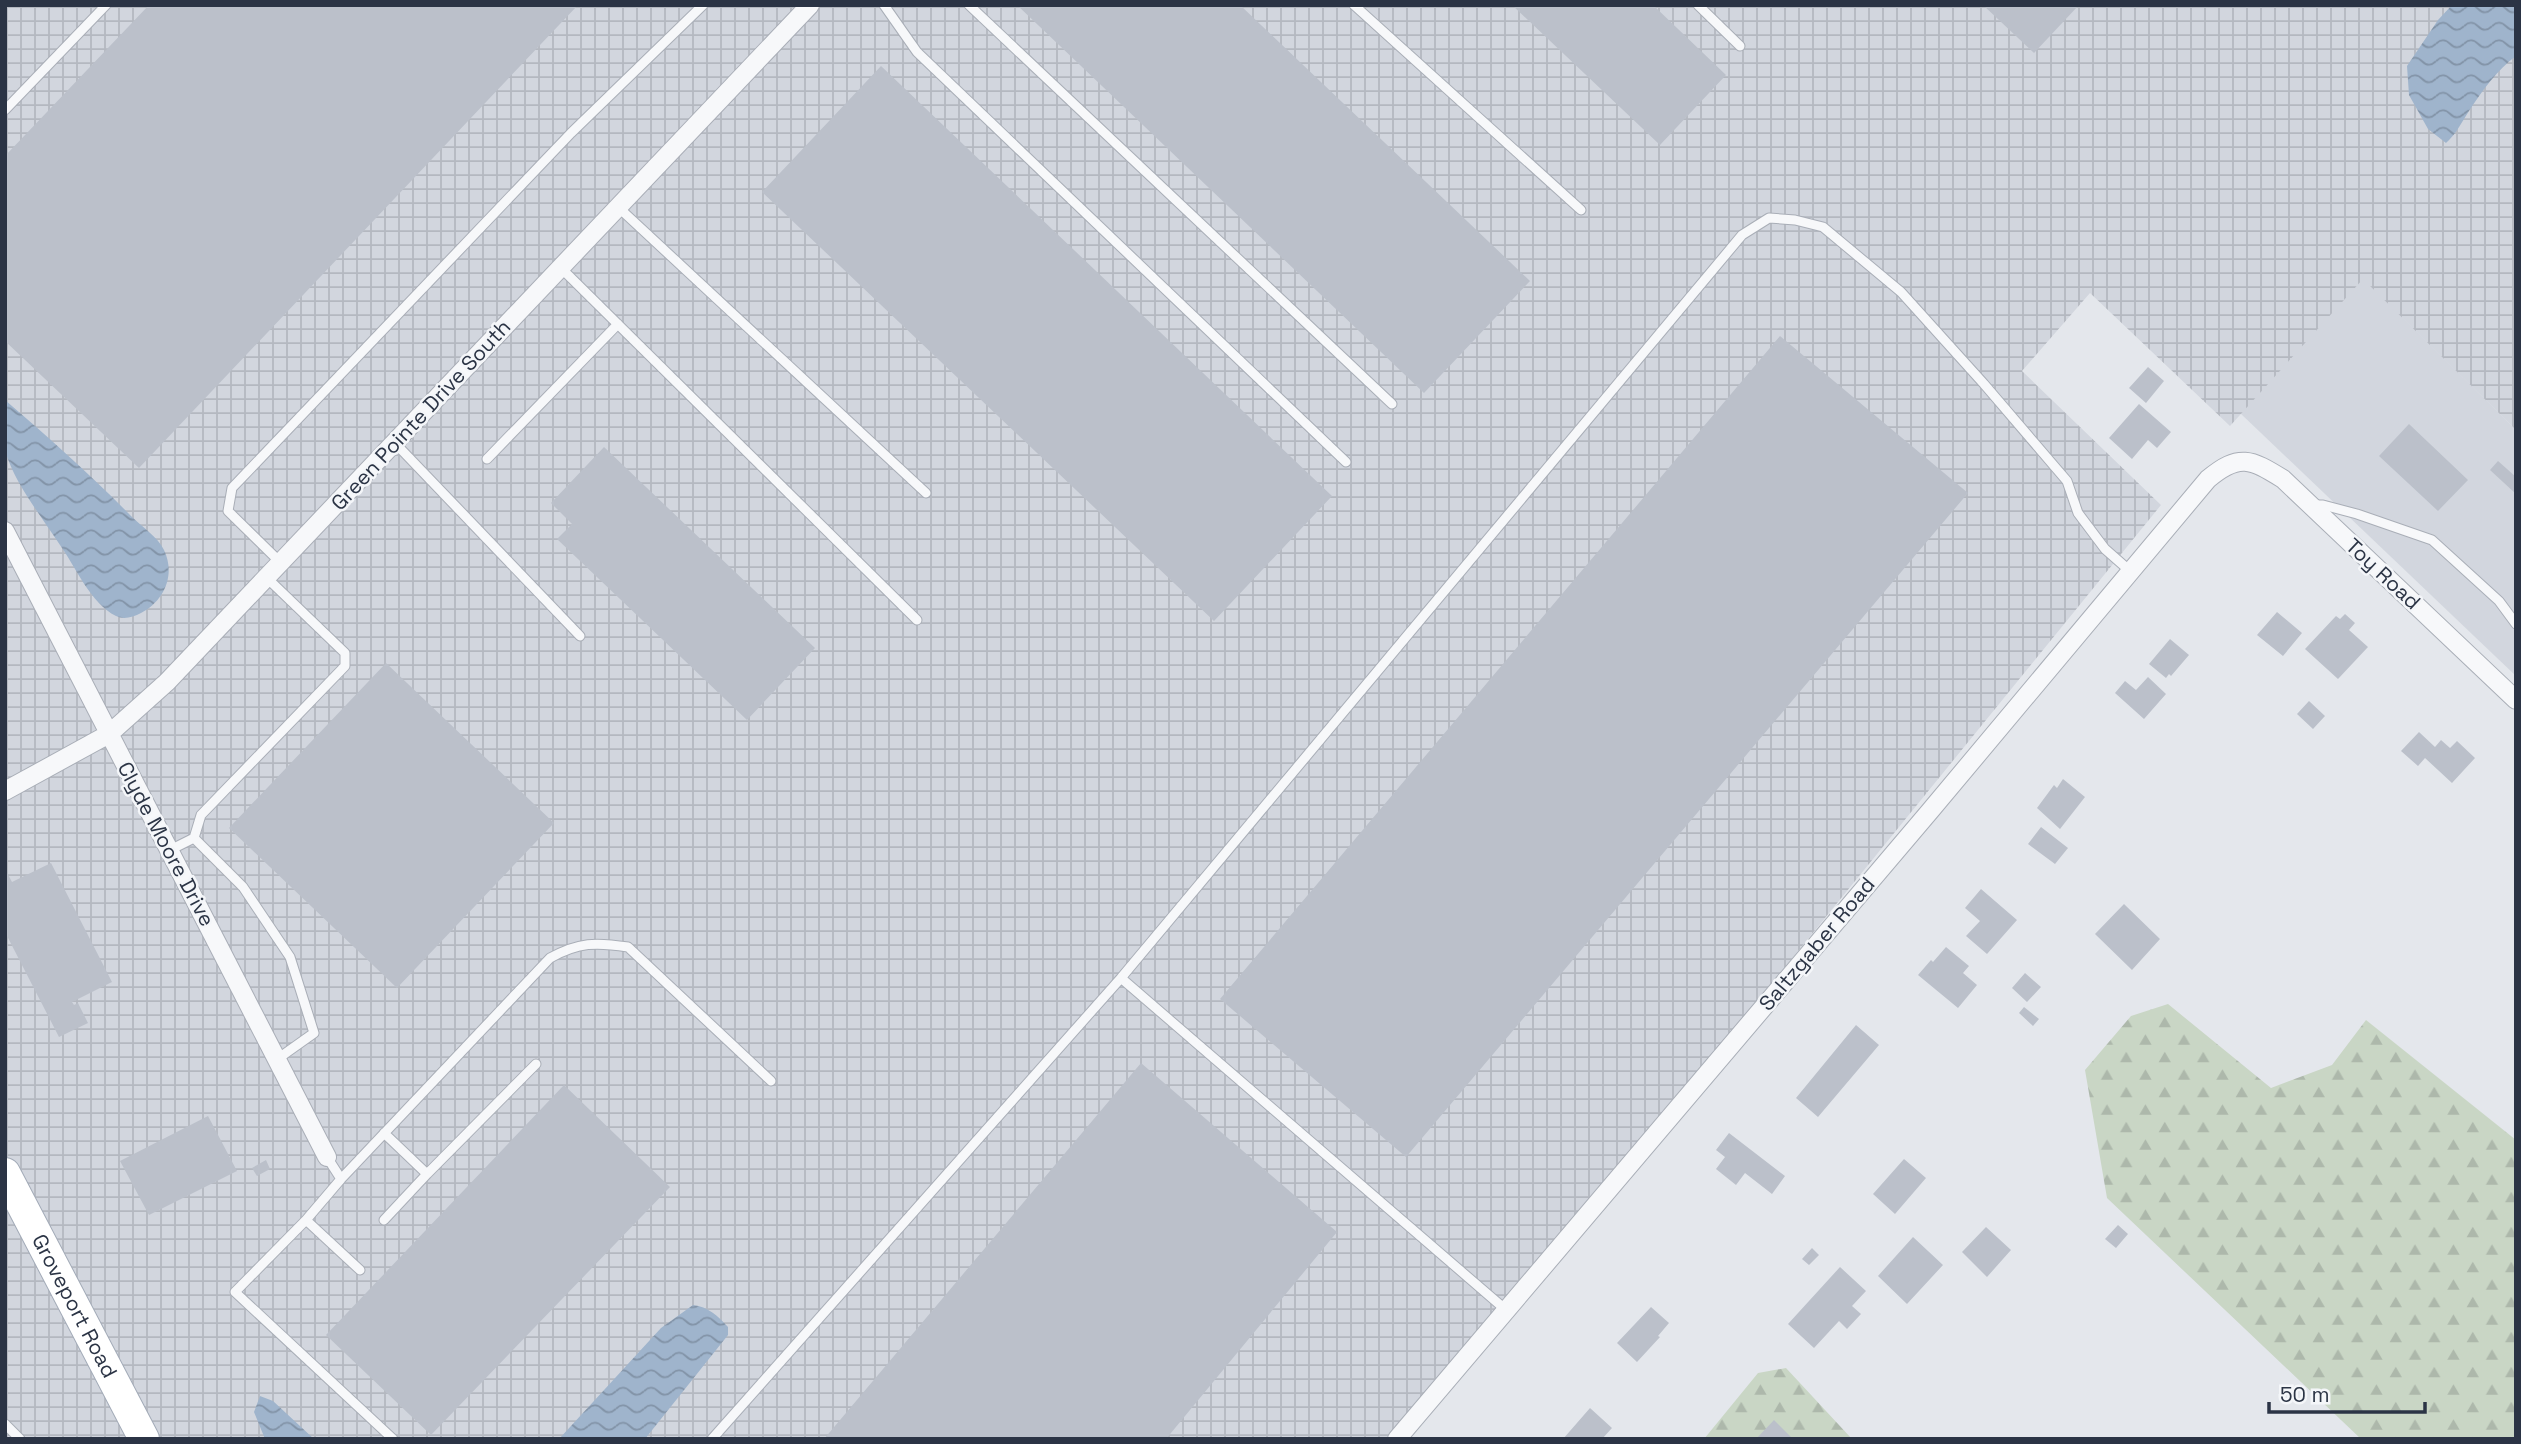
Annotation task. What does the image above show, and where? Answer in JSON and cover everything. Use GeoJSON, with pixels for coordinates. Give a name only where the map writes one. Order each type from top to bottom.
{"type":"FeatureCollection","features":[{"type":"Feature","properties":{"kind":"main road","name":"Groveport Road"},"geometry":{"type":"LineString","coordinates":[[5,1174],[144,1439]]}},
{"type":"Feature","properties":{"kind":"street","name":"Green Pointe Drive South"},"geometry":{"type":"LineString","coordinates":[[5,791],[109,734],[167,682],[810,5]]}},
{"type":"Feature","properties":{"kind":"street","name":"Toy Road"},"geometry":{"type":"LineString","coordinates":[[2243,460],[2264,467],[2283,479],[2516,700]]}},
{"type":"Feature","properties":{"kind":"street","name":"Saltzgaber Road"},"geometry":{"type":"LineString","coordinates":[[1397,1439],[2208,479],[2223,466],[2243,460]]}},
{"type":"Feature","properties":{"kind":"street","name":"Clyde Moore Drive"},"geometry":{"type":"LineString","coordinates":[[5,531],[327,1157]]}},
{"type":"Feature","properties":{"kind":"lane"},"geometry":{"type":"LineString","coordinates":[[5,110],[106,5]]}},
{"type":"Feature","properties":{"kind":"lane"},"geometry":{"type":"LineString","coordinates":[[281,563],[228,511],[232,488],[571,133],[703,5]]}},
{"type":"Feature","properties":{"kind":"lane"},"geometry":{"type":"LineString","coordinates":[[884,5],[918,52],[1346,462]]}},
{"type":"Feature","properties":{"kind":"lane"},"geometry":{"type":"LineString","coordinates":[[969,5],[1392,404]]}},
{"type":"Feature","properties":{"kind":"lane"},"geometry":{"type":"LineString","coordinates":[[1354,5],[1581,210]]}},
{"type":"Feature","properties":{"kind":"lane"},"geometry":{"type":"LineString","coordinates":[[1698,5],[1741,46]]}},
{"type":"Feature","properties":{"kind":"lane"},"geometry":{"type":"LineString","coordinates":[[618,207],[926,493]]}},
{"type":"Feature","properties":{"kind":"lane"},"geometry":{"type":"LineString","coordinates":[[712,1439],[1121,978],[1742,235],[1769,218],[1795,220],[1823,227],[1901,292],[2067,481],[2078,513],[2105,549],[2130,571]]}},
{"type":"Feature","properties":{"kind":"lane"},"geometry":{"type":"LineString","coordinates":[[561,268],[917,620]]}},
{"type":"Feature","properties":{"kind":"lane"},"geometry":{"type":"LineString","coordinates":[[487,459],[618,324]]}},
{"type":"Feature","properties":{"kind":"lane"},"geometry":{"type":"LineString","coordinates":[[395,443],[580,636]]}},
{"type":"Feature","properties":{"kind":"lane"},"geometry":{"type":"LineString","coordinates":[[2311,505],[2323,505],[2357,514],[2432,540],[2499,601],[2516,624]]}},
{"type":"Feature","properties":{"kind":"lane"},"geometry":{"type":"LineString","coordinates":[[170,850],[194,838],[201,815],[345,666],[345,653],[267,578]]}},
{"type":"Feature","properties":{"kind":"lane"},"geometry":{"type":"LineString","coordinates":[[194,838],[243,887],[290,957],[314,1033],[276,1060]]}},
{"type":"Feature","properties":{"kind":"lane"},"geometry":{"type":"LineString","coordinates":[[393,1439],[234,1292],[306,1220],[341,1179],[550,958],[569,948],[597,942],[628,947],[771,1081]]}},
{"type":"Feature","properties":{"kind":"lane"},"geometry":{"type":"LineString","coordinates":[[1121,978],[1506,1310]]}},
{"type":"Feature","properties":{"kind":"lane"},"geometry":{"type":"LineString","coordinates":[[384,1220],[536,1064]]}},
{"type":"Feature","properties":{"kind":"lane"},"geometry":{"type":"LineString","coordinates":[[384,1133],[427,1174]]}},
{"type":"Feature","properties":{"kind":"lane"},"geometry":{"type":"LineString","coordinates":[[327,1157],[341,1179]]}},
{"type":"Feature","properties":{"kind":"lane"},"geometry":{"type":"LineString","coordinates":[[306,1220],[360,1270]]}},
{"type":"Feature","properties":{"kind":"lane"},"geometry":{"type":"LineString","coordinates":[[5,1424],[20,1439]]}},
{"type":"Feature","properties":{"kind":"shaded area"},"geometry":{"type":"Polygon","coordinates":[[[5,5],[2516,5],[2516,430],[2363,279],[2230,426],[2090,293],[2022,371],[2161,505],[1506,1310],[1395,1439],[5,1439],[5,5]]]}},
{"type":"Feature","properties":{"kind":"shaded area"},"geometry":{"type":"Polygon","coordinates":[[[2363,278],[2516,430],[2516,676],[2240,413],[2363,278]]]}},
{"type":"Feature","properties":{"kind":"green space"},"geometry":{"type":"Polygon","coordinates":[[[2168,1004],[2271,1088],[2332,1065],[2366,1020],[2516,1140],[2516,1439],[2361,1439],[2107,1198],[2085,1070],[2131,1016],[2168,1004]]]}},
{"type":"Feature","properties":{"kind":"green space"},"geometry":{"type":"Polygon","coordinates":[[[1786,1368],[1852,1439],[1704,1439],[1758,1373],[1786,1368]]]}},
{"type":"Feature","properties":{"kind":"water"},"geometry":{"type":"Polygon","coordinates":[[[2452,5],[2516,5],[2516,56],[2490,81],[2446,143],[2428,129],[2409,95],[2407,66],[2438,20],[2452,5]]]}},
{"type":"Feature","properties":{"kind":"water"},"geometry":{"type":"Polygon","coordinates":[[[5,400],[85,471],[161,545],[167,559],[168,578],[162,594],[149,608],[132,617],[119,617],[99,603],[84,584],[15,476],[4,441],[5,400]]]}},
{"type":"Feature","properties":{"kind":"water"},"geometry":{"type":"Polygon","coordinates":[[[693,1305],[716,1315],[728,1327],[728,1335],[645,1439],[559,1439],[661,1328],[693,1305]]]}},
{"type":"Feature","properties":{"kind":"water"},"geometry":{"type":"Polygon","coordinates":[[[260,1396],[273,1401],[314,1439],[265,1439],[254,1412],[260,1396]]]}},
{"type":"Feature","properties":{"kind":"building"},"geometry":{"type":"Polygon","coordinates":[[[149,5],[578,5],[139,468],[5,341],[5,156],[149,5]]]}},
{"type":"Feature","properties":{"kind":"building"},"geometry":{"type":"Polygon","coordinates":[[[1017,5],[1240,5],[1530,281],[1424,393],[1017,5]]]}},
{"type":"Feature","properties":{"kind":"building"},"geometry":{"type":"Polygon","coordinates":[[[1512,5],[1653,5],[1726,75],[1660,145],[1512,5]]]}},
{"type":"Feature","properties":{"kind":"building"},"geometry":{"type":"Polygon","coordinates":[[[1983,5],[2079,5],[2034,53],[1983,5]]]}},
{"type":"Feature","properties":{"kind":"building"},"geometry":{"type":"Polygon","coordinates":[[[881,66],[1332,496],[1214,621],[762,192],[881,66]]]}},
{"type":"Feature","properties":{"kind":"building"},"geometry":{"type":"Polygon","coordinates":[[[1780,336],[1968,493],[1406,1157],[1220,999],[1780,336]]]}},
{"type":"Feature","properties":{"kind":"building"},"geometry":{"type":"Polygon","coordinates":[[[2148,367],[2164,381],[2146,403],[2129,388],[2148,367]]]}},
{"type":"Feature","properties":{"kind":"building"},"geometry":{"type":"Polygon","coordinates":[[[2139,404],[2171,432],[2157,448],[2148,440],[2132,459],[2109,438],[2139,404]]]}},
{"type":"Feature","properties":{"kind":"building"},"geometry":{"type":"Polygon","coordinates":[[[2409,424],[2468,480],[2438,511],[2379,456],[2409,424]]]}},
{"type":"Feature","properties":{"kind":"building"},"geometry":{"type":"Polygon","coordinates":[[[604,447],[815,648],[747,720],[557,539],[572,524],[551,503],[604,447]]]}},
{"type":"Feature","properties":{"kind":"building"},"geometry":{"type":"Polygon","coordinates":[[[2498,461],[2516,477],[2516,494],[2490,470],[2498,461]]]}},
{"type":"Feature","properties":{"kind":"building"},"geometry":{"type":"Polygon","coordinates":[[[2277,612],[2302,633],[2283,656],[2257,635],[2277,612]]]}},
{"type":"Feature","properties":{"kind":"building"},"geometry":{"type":"Polygon","coordinates":[[[2345,614],[2355,623],[2349,630],[2368,647],[2338,679],[2305,649],[2336,616],[2340,619],[2345,614]]]}},
{"type":"Feature","properties":{"kind":"building"},"geometry":{"type":"Polygon","coordinates":[[[2170,639],[2189,655],[2171,676],[2169,674],[2166,678],[2149,664],[2170,639]]]}},
{"type":"Feature","properties":{"kind":"building"},"geometry":{"type":"Polygon","coordinates":[[[386,663],[554,823],[397,988],[229,828],[386,663]]]}},
{"type":"Feature","properties":{"kind":"building"},"geometry":{"type":"Polygon","coordinates":[[[2148,677],[2166,694],[2144,719],[2115,693],[2125,681],[2136,690],[2148,677]]]}},
{"type":"Feature","properties":{"kind":"building"},"geometry":{"type":"Polygon","coordinates":[[[2309,701],[2325,716],[2313,729],[2297,714],[2309,701]]]}},
{"type":"Feature","properties":{"kind":"building"},"geometry":{"type":"Polygon","coordinates":[[[2419,732],[2435,747],[2441,740],[2450,748],[2457,741],[2475,758],[2452,783],[2425,758],[2418,766],[2401,751],[2419,732]]]}},
{"type":"Feature","properties":{"kind":"building"},"geometry":{"type":"Polygon","coordinates":[[[2063,779],[2085,797],[2060,829],[2037,808],[2054,785],[2057,788],[2063,779]]]}},
{"type":"Feature","properties":{"kind":"building"},"geometry":{"type":"Polygon","coordinates":[[[2041,827],[2068,848],[2055,864],[2028,844],[2041,827]]]}},
{"type":"Feature","properties":{"kind":"building"},"geometry":{"type":"Polygon","coordinates":[[[51,863],[112,982],[72,1002],[74,1005],[78,1003],[88,1023],[59,1037],[5,932],[5,869],[12,882],[51,863]]]}},
{"type":"Feature","properties":{"kind":"building"},"geometry":{"type":"Polygon","coordinates":[[[1981,889],[2017,920],[1987,954],[1966,936],[1980,921],[1965,908],[1981,889]]]}},
{"type":"Feature","properties":{"kind":"building"},"geometry":{"type":"Polygon","coordinates":[[[2124,904],[2160,939],[2132,970],[2095,934],[2124,904]]]}},
{"type":"Feature","properties":{"kind":"building"},"geometry":{"type":"Polygon","coordinates":[[[1946,947],[1969,966],[1963,973],[1977,985],[1958,1008],[1918,975],[1946,947]]]}},
{"type":"Feature","properties":{"kind":"building"},"geometry":{"type":"Polygon","coordinates":[[[2025,973],[2041,987],[2027,1002],[2012,988],[2025,973]]]}},
{"type":"Feature","properties":{"kind":"building"},"geometry":{"type":"Polygon","coordinates":[[[2024,1007],[2039,1019],[2033,1026],[2019,1013],[2024,1007]]]}},
{"type":"Feature","properties":{"kind":"building"},"geometry":{"type":"Polygon","coordinates":[[[1856,1025],[1879,1045],[1818,1117],[1796,1098],[1856,1025]]]}},
{"type":"Feature","properties":{"kind":"building"},"geometry":{"type":"Polygon","coordinates":[[[1141,1063],[1337,1232],[1166,1439],[824,1439],[1141,1063]]]}},
{"type":"Feature","properties":{"kind":"building"},"geometry":{"type":"Polygon","coordinates":[[[564,1085],[670,1187],[431,1435],[326,1335],[564,1085]]]}},
{"type":"Feature","properties":{"kind":"building"},"geometry":{"type":"Polygon","coordinates":[[[208,1116],[237,1171],[149,1215],[120,1161],[208,1116]]]}},
{"type":"Feature","properties":{"kind":"building"},"geometry":{"type":"Polygon","coordinates":[[[1729,1133],[1785,1176],[1772,1194],[1745,1173],[1736,1185],[1716,1169],[1725,1157],[1716,1150],[1729,1133]]]}},
{"type":"Feature","properties":{"kind":"building"},"geometry":{"type":"Polygon","coordinates":[[[1904,1159],[1926,1178],[1895,1214],[1873,1194],[1904,1159]]]}},
{"type":"Feature","properties":{"kind":"building"},"geometry":{"type":"Polygon","coordinates":[[[266,1160],[270,1169],[257,1176],[252,1168],[266,1160]]]}},
{"type":"Feature","properties":{"kind":"building"},"geometry":{"type":"Polygon","coordinates":[[[2118,1225],[2128,1234],[2116,1248],[2105,1239],[2118,1225]]]}},
{"type":"Feature","properties":{"kind":"building"},"geometry":{"type":"Polygon","coordinates":[[[1986,1227],[2011,1250],[1987,1277],[1962,1252],[1986,1227]]]}},
{"type":"Feature","properties":{"kind":"building"},"geometry":{"type":"Polygon","coordinates":[[[1913,1237],[1943,1265],[1907,1304],[1878,1276],[1913,1237]]]}},
{"type":"Feature","properties":{"kind":"building"},"geometry":{"type":"Polygon","coordinates":[[[1812,1248],[1819,1255],[1809,1265],[1802,1259],[1812,1248]]]}},
{"type":"Feature","properties":{"kind":"building"},"geometry":{"type":"Polygon","coordinates":[[[1840,1267],[1866,1291],[1852,1306],[1861,1314],[1847,1329],[1839,1321],[1814,1348],[1788,1324],[1840,1267]]]}},
{"type":"Feature","properties":{"kind":"building"},"geometry":{"type":"Polygon","coordinates":[[[1651,1307],[1669,1323],[1637,1362],[1617,1343],[1651,1307]]]}},
{"type":"Feature","properties":{"kind":"building"},"geometry":{"type":"Polygon","coordinates":[[[1590,1408],[1612,1428],[1602,1439],[1563,1439],[1590,1408]]]}},
{"type":"Feature","properties":{"kind":"building"},"geometry":{"type":"Polygon","coordinates":[[[1774,1420],[1791,1437],[1756,1439],[1774,1420]]]}}]}
